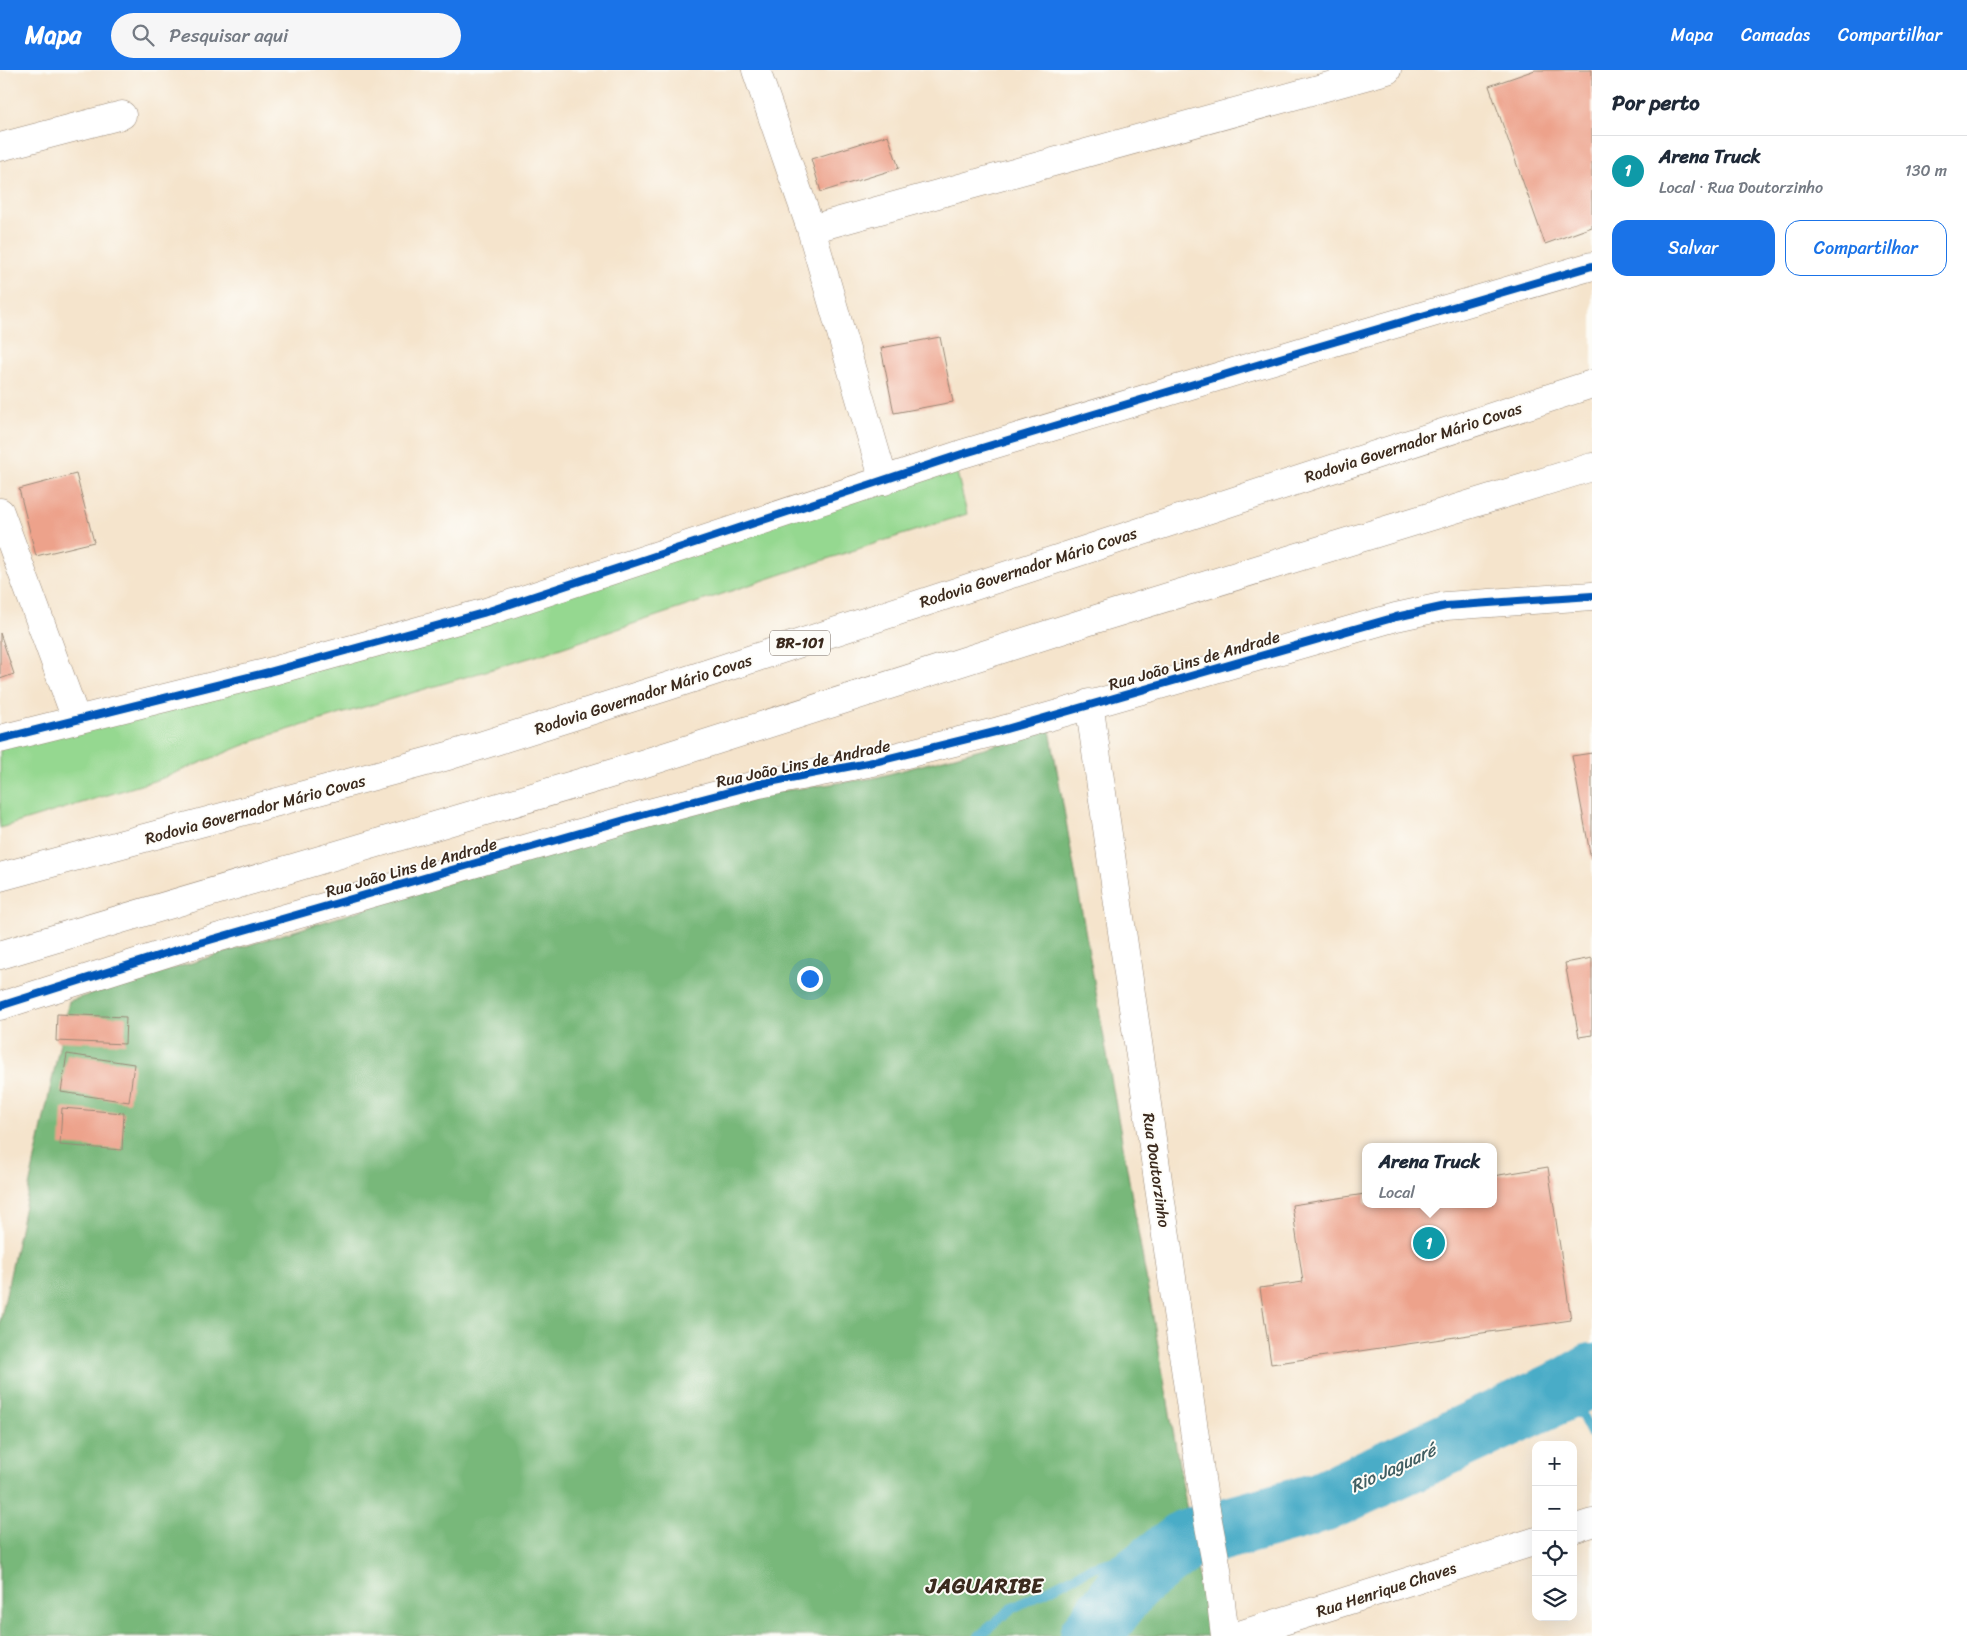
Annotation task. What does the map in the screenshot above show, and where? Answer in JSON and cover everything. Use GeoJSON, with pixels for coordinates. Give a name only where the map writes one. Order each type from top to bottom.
{"type":"FeatureCollection","features":[{"type":"Feature","properties":{"kind":"main road"},"geometry":{"type":"LineString","coordinates":[[756,70],[811,229],[884,482]]}},
{"type":"Feature","properties":{"kind":"main road"},"geometry":{"type":"LineString","coordinates":[[811,229],[1387,70]]}},
{"type":"Feature","properties":{"kind":"main road"},"geometry":{"type":"LineString","coordinates":[[0,147],[122,115]]}},
{"type":"Feature","properties":{"kind":"main road"},"geometry":{"type":"LineString","coordinates":[[0,739],[269,672],[483,613],[990,446],[1592,266]]}},
{"type":"Feature","properties":{"kind":"main road","name":"Rodovia Governador Mário Covas"},"geometry":{"type":"LineString","coordinates":[[0,877],[448,756],[669,686],[1043,562],[1592,384]]}},
{"type":"Feature","properties":{"kind":"main road"},"geometry":{"type":"LineString","coordinates":[[0,955],[620,771],[1096,619],[1592,467]]}},
{"type":"Feature","properties":{"kind":"main road"},"geometry":{"type":"LineString","coordinates":[[0,512],[76,719]]}},
{"type":"Feature","properties":{"kind":"main road","name":"Rua João Lins de Andrade"},"geometry":{"type":"LineString","coordinates":[[0,1006],[190,946],[649,813],[759,784],[878,762],[999,731],[1089,703],[1412,613],[1446,606],[1592,596]]}},
{"type":"Feature","properties":{"kind":"main road","name":"Rua Doutorzinho"},"geometry":{"type":"LineString","coordinates":[[1089,703],[1204,1499],[1217,1569],[1225,1636]]}},
{"type":"Feature","properties":{"kind":"main road"},"geometry":{"type":"LineString","coordinates":[[1577,1528],[1592,1523]]}},
{"type":"Feature","properties":{"kind":"main road","name":"Rua Henrique Chaves"},"geometry":{"type":"LineString","coordinates":[[1236,1636],[1532,1542]]}},
{"type":"Feature","properties":{"kind":"green space"},"geometry":{"type":"Polygon","coordinates":[[[955,464],[967,514],[546,653],[267,736],[160,779],[0,828],[0,744],[955,464]]]}},
{"type":"Feature","properties":{"kind":"green space"},"geometry":{"type":"Polygon","coordinates":[[[1050,730],[1209,1636],[0,1636],[0,1322],[69,1001],[715,800],[874,778],[1050,730]]]}},
{"type":"Feature","properties":{"kind":"building"},"geometry":{"type":"Polygon","coordinates":[[[1535,70],[1592,70],[1592,227],[1545,244],[1489,86],[1535,70]]]}},
{"type":"Feature","properties":{"kind":"building"},"geometry":{"type":"Polygon","coordinates":[[[888,135],[899,168],[821,192],[811,159],[888,135]]]}},
{"type":"Feature","properties":{"kind":"building"},"geometry":{"type":"Polygon","coordinates":[[[940,337],[953,402],[894,413],[881,348],[940,337]]]}},
{"type":"Feature","properties":{"kind":"building"},"geometry":{"type":"Polygon","coordinates":[[[76,474],[94,542],[36,556],[19,489],[76,474]]]}},
{"type":"Feature","properties":{"kind":"building"},"geometry":{"type":"Polygon","coordinates":[[[0,633],[14,674],[0,679],[0,633]]]}},
{"type":"Feature","properties":{"kind":"building"},"geometry":{"type":"Polygon","coordinates":[[[1592,753],[1592,858],[1591,859],[1572,756],[1592,753]]]}},
{"type":"Feature","properties":{"kind":"building"},"geometry":{"type":"Polygon","coordinates":[[[1592,958],[1592,1035],[1579,1037],[1565,963],[1592,958]]]}},
{"type":"Feature","properties":{"kind":"building"},"geometry":{"type":"Polygon","coordinates":[[[57,1014],[126,1017],[125,1044],[56,1041],[57,1014]]]}},
{"type":"Feature","properties":{"kind":"building"},"geometry":{"type":"Polygon","coordinates":[[[67,1054],[134,1064],[129,1102],[61,1092],[67,1054]]]}},
{"type":"Feature","properties":{"kind":"building"},"geometry":{"type":"Polygon","coordinates":[[[62,1108],[124,1113],[122,1150],[60,1145],[62,1108]]]}},
{"type":"Feature","properties":{"kind":"building"},"geometry":{"type":"Polygon","coordinates":[[[1548,1167],[1571,1320],[1271,1364],[1260,1288],[1303,1282],[1292,1205],[1362,1194],[1362,1208],[1497,1208],[1497,1175],[1548,1167]]]}},
{"type":"Feature","properties":{"kind":"waterway","name":"Rio Jaguaré"},"geometry":{"type":"LineString","coordinates":[[1090,1636],[1130,1583],[1186,1540],[1322,1502],[1568,1388],[1592,1374]]}},
{"type":"Feature","properties":{"kind":"waterway"},"geometry":{"type":"LineString","coordinates":[[1568,1388],[1592,1435]]}},
{"type":"Feature","properties":{"kind":"waterway","name":"Rio Jaguaré"},"geometry":{"type":"LineString","coordinates":[[979,1636],[1011,1609],[1093,1567],[1186,1540]]}},
{"type":"Feature","properties":{"kind":"cycle path"},"geometry":{"type":"LineString","coordinates":[[0,739],[269,672],[483,613],[962,454],[1592,266]]}},
{"type":"Feature","properties":{"kind":"cycle path"},"geometry":{"type":"LineString","coordinates":[[0,1006],[189,946],[649,813],[759,784],[878,761],[999,731],[1396,617],[1446,606],[1592,596]]}},
{"type":"Feature","properties":{"kind":"place","name":"Arena Truck"},"geometry":{"type":"Point","coordinates":[1429,1243]}},
{"type":"Feature","properties":{"kind":"district","name":"JAGUARIBE"},"geometry":{"type":"Point","coordinates":[985,1586]}}]}
